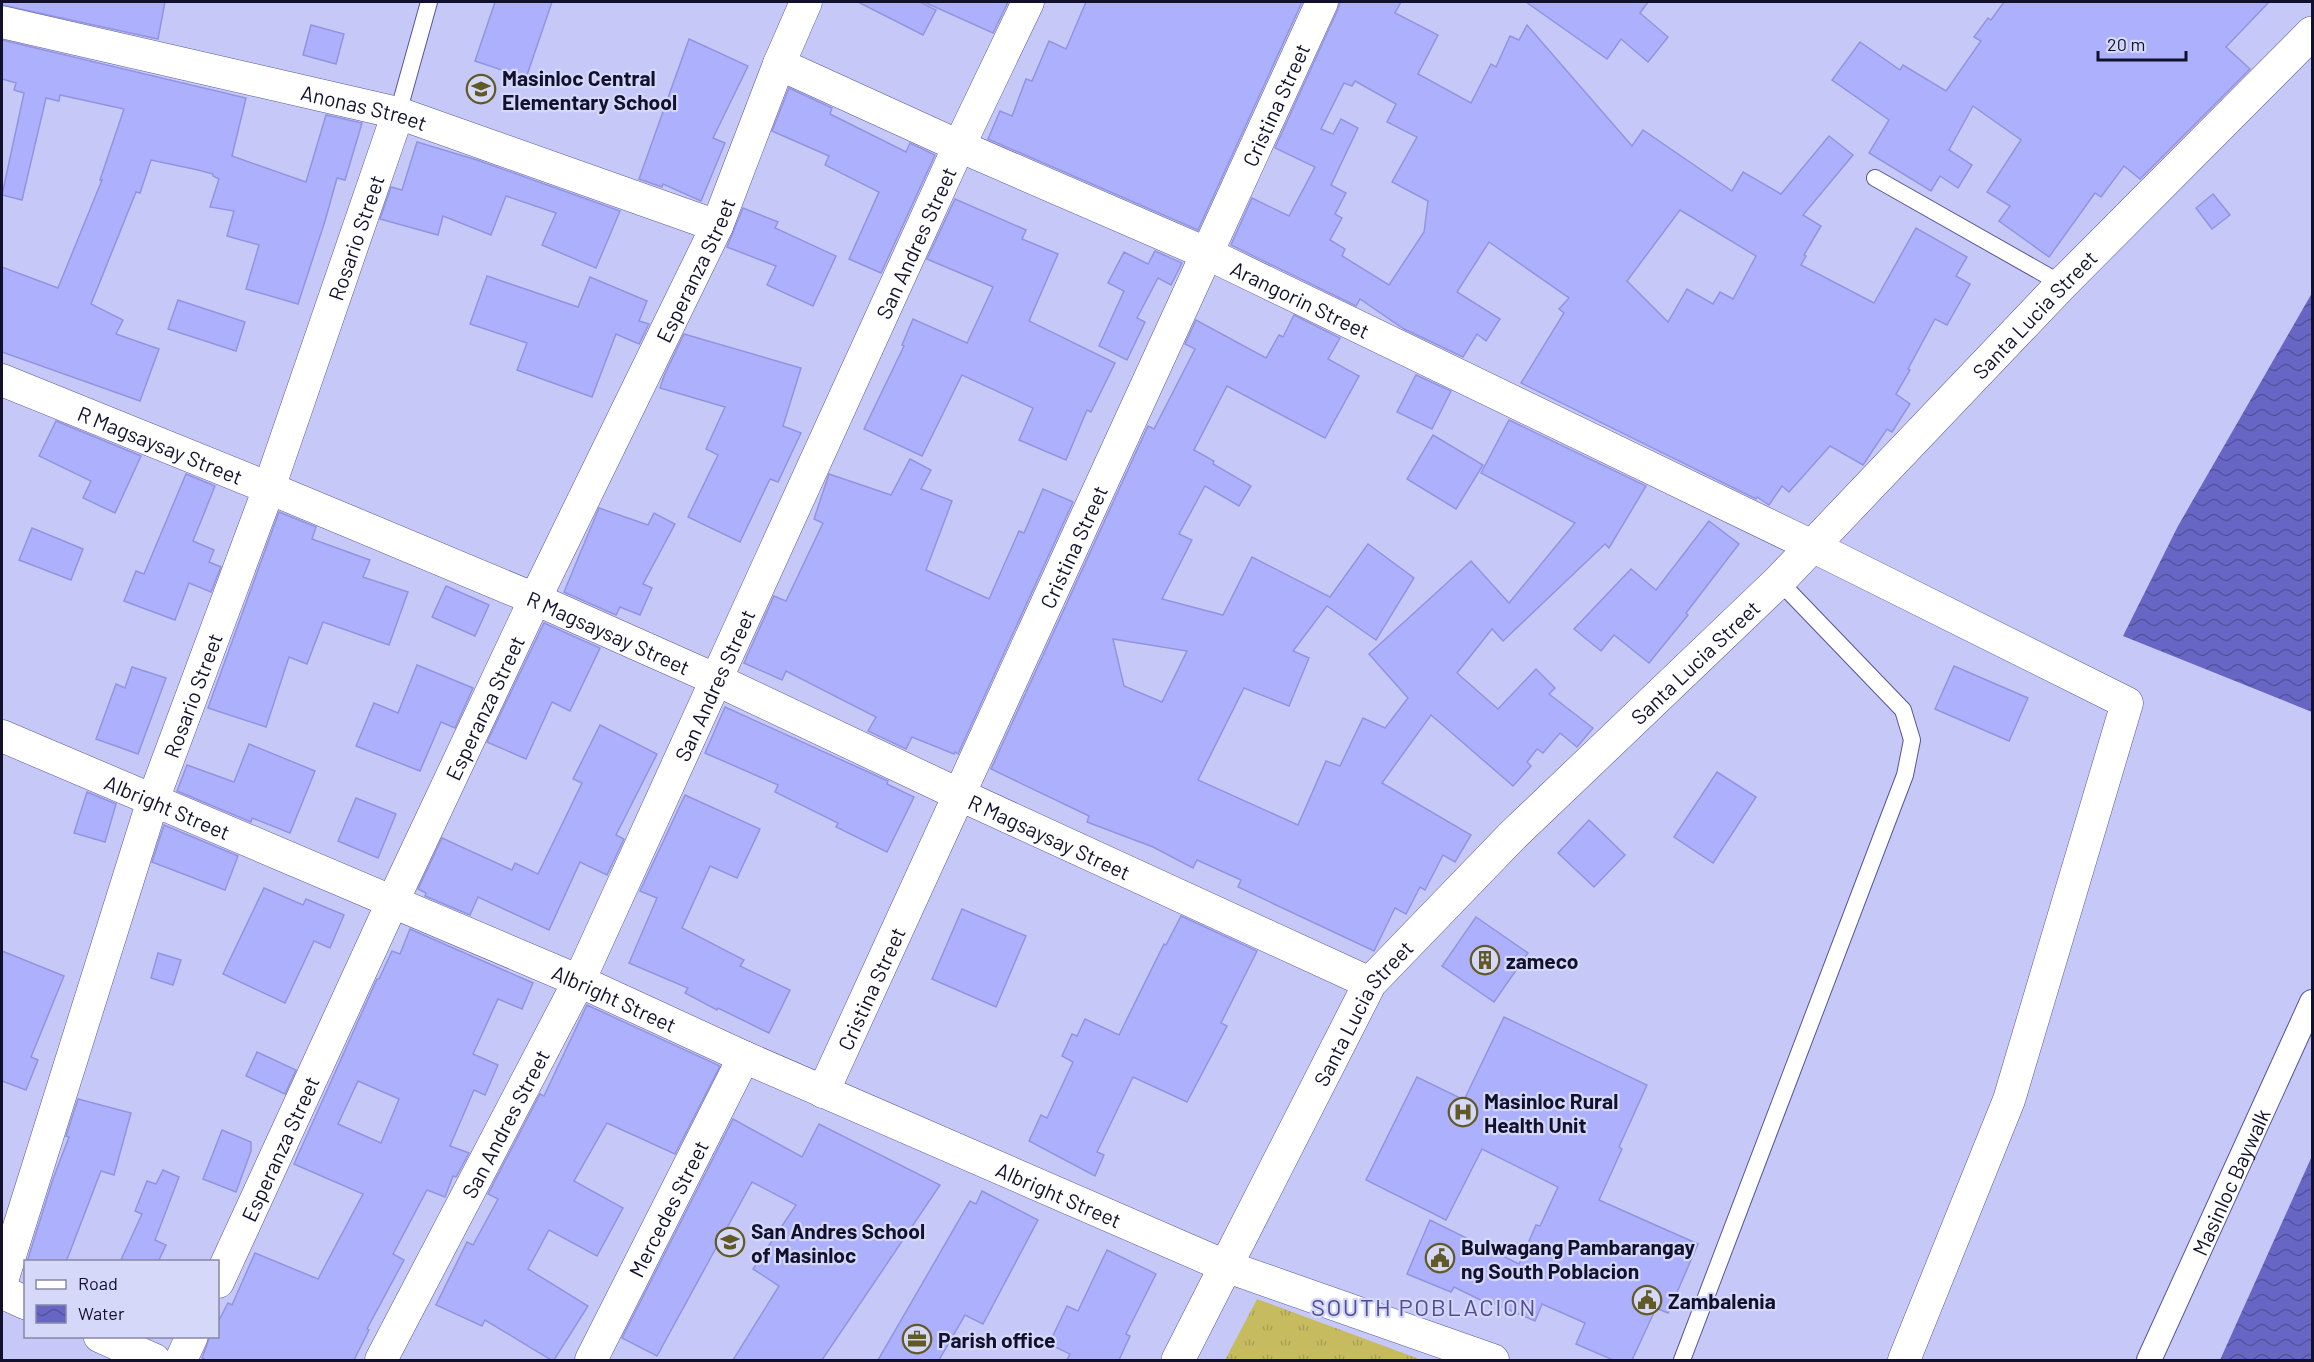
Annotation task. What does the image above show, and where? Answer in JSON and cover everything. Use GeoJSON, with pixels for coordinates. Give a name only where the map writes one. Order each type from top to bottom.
{"type":"FeatureCollection","features":[{"type":"Feature","properties":{"kind":"street","name":"Esperanza Street"},"geometry":{"type":"LineString","coordinates":[[219,1280],[535,599],[717,226],[779,64],[806,2]]}},
{"type":"Feature","properties":{"kind":"street","name":"San Andres Street"},"geometry":{"type":"LineString","coordinates":[[381,1360],[579,981],[959,146],[1028,2]]}},
{"type":"Feature","properties":{"kind":"street","name":"Cristina Street"},"geometry":{"type":"LineString","coordinates":[[823,1092],[1322,2]]}},
{"type":"Feature","properties":{"kind":"street","name":"Anonas Street"},"geometry":{"type":"LineString","coordinates":[[2,22],[398,113],[717,226]]}},
{"type":"Feature","properties":{"kind":"street","name":"Santa Lucia Street"},"geometry":{"type":"LineString","coordinates":[[1178,1360],[1370,983],[1512,836],[1814,547],[2062,284],[2313,33]]}},
{"type":"Feature","properties":{"kind":"street","name":"Arangorin Street"},"geometry":{"type":"LineString","coordinates":[[779,64],[959,146],[1208,254],[1814,547],[2127,703],[2009,1100],[1904,1360]]}},
{"type":"Feature","properties":{"kind":"street","name":"Rosario Street"},"geometry":{"type":"LineString","coordinates":[[2,1281],[153,800],[269,488],[398,113]]}},
{"type":"Feature","properties":{"kind":"street","name":"R Magsaysay Street"},"geometry":{"type":"LineString","coordinates":[[2,380],[535,599],[717,680],[958,794],[1370,983]]}},
{"type":"Feature","properties":{"kind":"street","name":"Albright Street"},"geometry":{"type":"LineString","coordinates":[[2,736],[579,981],[823,1092],[1225,1266],[1493,1360]]}},
{"type":"Feature","properties":{"kind":"street","name":"Masinloc Baywalk"},"geometry":{"type":"LineString","coordinates":[[2149,1360],[2313,1002]]}},
{"type":"Feature","properties":{"kind":"street","name":"Mercedes Street"},"geometry":{"type":"LineString","coordinates":[[591,1360],[744,1057]]}},
{"type":"Feature","properties":{"kind":"street"},"geometry":{"type":"LineString","coordinates":[[2,1292],[24,1302]]}},
{"type":"Feature","properties":{"kind":"street"},"geometry":{"type":"LineString","coordinates":[[104,1338],[154,1360]]}},
{"type":"Feature","properties":{"kind":"street"},"geometry":{"type":"LineString","coordinates":[[181,1360],[191,1338]]}},
{"type":"Feature","properties":{"kind":"lane"},"geometry":{"type":"LineString","coordinates":[[398,113],[429,2]]}},
{"type":"Feature","properties":{"kind":"lane"},"geometry":{"type":"LineString","coordinates":[[1875,178],[2062,284]]}},
{"type":"Feature","properties":{"kind":"lane"},"geometry":{"type":"LineString","coordinates":[[1682,1360],[1901,786],[1912,740],[1903,710],[1779,582]]}},
{"type":"Feature","properties":{"kind":"green space"},"geometry":{"type":"Polygon","coordinates":[[[1257,1299],[1422,1360],[1225,1360],[1257,1299]]]}},
{"type":"Feature","properties":{"kind":"water"},"geometry":{"type":"Polygon","coordinates":[[[2312,293],[2312,712],[2123,636],[2178,526],[2312,293]]]}},
{"type":"Feature","properties":{"kind":"water"},"geometry":{"type":"Polygon","coordinates":[[[2312,1156],[2312,1360],[2220,1360],[2312,1156]]]}},
{"type":"Feature","properties":{"kind":"building"},"geometry":{"type":"Polygon","coordinates":[[[2,2],[165,2],[158,39],[2,5],[2,2]]]}},
{"type":"Feature","properties":{"kind":"building"},"geometry":{"type":"Polygon","coordinates":[[[495,2],[552,2],[526,78],[475,61],[495,2]]]}},
{"type":"Feature","properties":{"kind":"building"},"geometry":{"type":"Polygon","coordinates":[[[858,2],[920,2],[936,10],[923,35],[858,2]]]}},
{"type":"Feature","properties":{"kind":"building"},"geometry":{"type":"Polygon","coordinates":[[[924,2],[1008,2],[993,33],[924,2]]]}},
{"type":"Feature","properties":{"kind":"building"},"geometry":{"type":"Polygon","coordinates":[[[1086,2],[1302,2],[1198,230],[988,139],[1000,111],[1012,116],[1026,79],[1032,81],[1049,41],[1066,49],[1086,2]]]}},
{"type":"Feature","properties":{"kind":"building"},"geometry":{"type":"Polygon","coordinates":[[[1340,2],[1401,2],[1395,13],[1438,35],[1418,74],[1471,103],[1491,64],[1496,67],[1510,36],[1519,40],[1527,25],[1632,146],[1643,130],[1732,191],[1743,172],[1781,194],[1829,136],[1853,155],[1803,215],[1821,226],[1804,255],[1806,256],[1801,265],[1874,303],[1916,228],[1967,257],[1956,276],[1970,284],[1947,325],[1935,319],[1908,369],[1910,370],[1896,394],[1910,404],[1892,432],[1887,429],[1863,465],[1830,446],[1789,492],[1782,486],[1769,505],[1757,497],[1756,499],[1521,383],[1564,313],[1559,309],[1569,298],[1489,242],[1457,292],[1500,319],[1486,341],[1477,334],[1463,357],[1404,329],[1360,299],[1356,306],[1231,245],[1252,198],[1289,216],[1315,167],[1275,148],[1340,2]],[[1355,81],[1352,86],[1344,83],[1321,129],[1333,134],[1341,119],[1358,128],[1331,185],[1346,193],[1335,214],[1342,218],[1330,240],[1345,249],[1342,256],[1389,285],[1424,232],[1428,201],[1392,182],[1417,137],[1387,122],[1396,104],[1355,81]],[[1680,210],[1627,281],[1668,322],[1687,289],[1713,304],[1720,292],[1733,299],[1756,256],[1680,210]]]}},
{"type":"Feature","properties":{"kind":"building"},"geometry":{"type":"Polygon","coordinates":[[[1526,2],[1648,2],[1640,13],[1668,37],[1648,62],[1621,39],[1607,59],[1526,2]]]}},
{"type":"Feature","properties":{"kind":"building"},"geometry":{"type":"Polygon","coordinates":[[[2004,2],[2269,2],[2226,47],[2250,69],[2140,179],[2124,166],[2101,197],[2095,193],[2049,257],[1999,221],[2010,206],[1987,192],[2021,140],[1973,106],[1949,150],[1972,165],[1958,188],[1940,176],[1931,191],[1869,153],[1889,120],[1832,80],[1860,42],[1900,70],[1903,65],[1946,91],[1981,41],[1974,37],[1988,18],[1991,20],[2004,2]]]}},
{"type":"Feature","properties":{"kind":"building"},"geometry":{"type":"Polygon","coordinates":[[[311,25],[344,34],[336,64],[303,55],[311,25]]]}},
{"type":"Feature","properties":{"kind":"building"},"geometry":{"type":"Polygon","coordinates":[[[689,39],[748,66],[713,138],[725,143],[701,201],[663,184],[662,187],[639,179],[689,39]]]}},
{"type":"Feature","properties":{"kind":"building"},"geometry":{"type":"Polygon","coordinates":[[[2,40],[246,98],[232,156],[306,182],[326,115],[362,123],[345,180],[337,178],[298,304],[246,289],[259,245],[227,236],[234,211],[210,207],[219,179],[213,174],[151,160],[140,193],[136,192],[91,304],[123,320],[116,334],[159,349],[140,401],[2,352],[2,267],[58,288],[102,180],[100,180],[124,109],[60,95],[59,101],[46,98],[22,200],[2,195],[24,93],[14,90],[16,83],[2,79],[2,40]]]}},
{"type":"Feature","properties":{"kind":"building"},"geometry":{"type":"Polygon","coordinates":[[[789,88],[832,108],[830,114],[906,152],[910,143],[935,155],[881,273],[849,259],[879,192],[825,165],[829,156],[772,131],[789,88]]]}},
{"type":"Feature","properties":{"kind":"building"},"geometry":{"type":"Polygon","coordinates":[[[417,142],[477,160],[620,211],[596,268],[542,245],[556,213],[506,196],[491,235],[443,216],[438,235],[380,219],[391,187],[402,190],[417,142]]]}},
{"type":"Feature","properties":{"kind":"building"},"geometry":{"type":"Polygon","coordinates":[[[2213,194],[2230,215],[2212,229],[2196,208],[2213,194]]]}},
{"type":"Feature","properties":{"kind":"building"},"geometry":{"type":"Polygon","coordinates":[[[955,199],[1026,230],[1022,239],[1058,254],[1029,321],[1115,363],[1091,412],[1087,410],[1066,460],[1019,440],[1033,408],[962,375],[922,456],[864,429],[904,346],[902,345],[913,319],[967,343],[993,287],[927,259],[955,199]]]}},
{"type":"Feature","properties":{"kind":"building"},"geometry":{"type":"Polygon","coordinates":[[[743,208],[778,222],[775,228],[836,256],[813,306],[767,285],[776,266],[727,247],[743,208]]]}},
{"type":"Feature","properties":{"kind":"building"},"geometry":{"type":"Polygon","coordinates":[[[1155,251],[1182,263],[1171,285],[1158,278],[1137,318],[1145,322],[1127,360],[1099,346],[1124,291],[1108,283],[1124,252],[1148,264],[1155,251]]]}},
{"type":"Feature","properties":{"kind":"building"},"geometry":{"type":"Polygon","coordinates":[[[487,276],[578,307],[590,277],[647,301],[639,321],[649,324],[639,344],[616,334],[592,397],[517,370],[527,343],[470,324],[487,276]]]}},
{"type":"Feature","properties":{"kind":"building"},"geometry":{"type":"Polygon","coordinates":[[[178,300],[245,322],[236,351],[168,329],[178,300]]]}},
{"type":"Feature","properties":{"kind":"building"},"geometry":{"type":"Polygon","coordinates":[[[1294,315],[1340,338],[1328,359],[1359,376],[1325,438],[1227,386],[1194,450],[1251,486],[1239,506],[1205,486],[1179,534],[1192,540],[1162,599],[1223,615],[1252,557],[1330,597],[1368,544],[1414,578],[1376,640],[1327,606],[1293,651],[1309,658],[1289,706],[1244,688],[1198,780],[1298,825],[1326,761],[1340,766],[1363,718],[1385,728],[1408,698],[1369,654],[1471,561],[1509,603],[1575,523],[1481,473],[1509,420],[1646,486],[1609,548],[1605,544],[1503,641],[1492,629],[1457,673],[1498,709],[1536,669],[1555,688],[1549,694],[1593,728],[1577,747],[1560,733],[1543,753],[1537,749],[1527,762],[1531,766],[1513,786],[1431,715],[1382,783],[1471,835],[1455,862],[1443,855],[1425,890],[1420,887],[1406,914],[1395,908],[1374,951],[1238,887],[1241,880],[1197,860],[1193,868],[1153,847],[1087,822],[1089,816],[991,769],[1148,426],[1154,429],[1195,349],[1185,344],[1196,320],[1266,358],[1279,335],[1283,337],[1294,315]],[[1113,639],[1124,686],[1162,702],[1187,651],[1113,639]]]}},
{"type":"Feature","properties":{"kind":"building"},"geometry":{"type":"Polygon","coordinates":[[[684,334],[801,368],[783,426],[801,433],[778,482],[770,479],[740,542],[688,517],[718,455],[706,449],[725,407],[660,388],[684,334]]]}},
{"type":"Feature","properties":{"kind":"building"},"geometry":{"type":"Polygon","coordinates":[[[1416,375],[1451,391],[1432,429],[1397,412],[1416,375]]]}},
{"type":"Feature","properties":{"kind":"building"},"geometry":{"type":"Polygon","coordinates":[[[56,421],[141,456],[115,513],[83,498],[91,481],[39,456],[56,421]]]}},
{"type":"Feature","properties":{"kind":"building"},"geometry":{"type":"Polygon","coordinates":[[[1433,435],[1483,465],[1456,509],[1407,479],[1433,435]]]}},
{"type":"Feature","properties":{"kind":"building"},"geometry":{"type":"Polygon","coordinates":[[[910,459],[931,470],[921,489],[952,501],[926,570],[989,599],[1019,531],[1024,533],[1043,489],[1073,502],[958,754],[912,737],[906,749],[868,731],[876,717],[786,671],[782,680],[744,663],[774,596],[786,601],[823,523],[814,519],[829,474],[891,495],[910,459]]]}},
{"type":"Feature","properties":{"kind":"building"},"geometry":{"type":"Polygon","coordinates":[[[186,474],[215,486],[193,541],[214,550],[209,562],[221,567],[211,592],[189,583],[175,620],[124,601],[136,571],[144,574],[186,474]]]}},
{"type":"Feature","properties":{"kind":"building"},"geometry":{"type":"Polygon","coordinates":[[[599,508],[648,525],[654,513],[675,524],[643,584],[652,588],[640,615],[620,607],[616,615],[564,592],[599,508]]]}},
{"type":"Feature","properties":{"kind":"building"},"geometry":{"type":"Polygon","coordinates":[[[279,512],[316,527],[312,539],[370,560],[363,577],[408,592],[389,645],[323,622],[307,664],[289,657],[266,727],[208,708],[279,512]]]}},
{"type":"Feature","properties":{"kind":"building"},"geometry":{"type":"Polygon","coordinates":[[[1709,521],[1739,544],[1686,613],[1688,615],[1649,663],[1614,635],[1601,651],[1574,629],[1631,569],[1656,590],[1709,521]]]}},
{"type":"Feature","properties":{"kind":"building"},"geometry":{"type":"Polygon","coordinates":[[[32,528],[83,549],[71,580],[19,560],[32,528]]]}},
{"type":"Feature","properties":{"kind":"building"},"geometry":{"type":"Polygon","coordinates":[[[446,586],[489,605],[475,636],[432,617],[446,586]]]}},
{"type":"Feature","properties":{"kind":"building"},"geometry":{"type":"Polygon","coordinates":[[[544,623],[600,648],[570,711],[552,702],[526,759],[487,742],[544,623]]]}},
{"type":"Feature","properties":{"kind":"building"},"geometry":{"type":"Polygon","coordinates":[[[417,665],[473,688],[455,728],[441,722],[420,771],[356,746],[374,703],[398,713],[417,665]]]}},
{"type":"Feature","properties":{"kind":"building"},"geometry":{"type":"Polygon","coordinates":[[[1954,666],[2028,698],[2009,741],[1935,709],[1954,666]]]}},
{"type":"Feature","properties":{"kind":"building"},"geometry":{"type":"Polygon","coordinates":[[[132,667],[166,678],[138,754],[96,739],[116,684],[125,688],[132,667]]]}},
{"type":"Feature","properties":{"kind":"building"},"geometry":{"type":"Polygon","coordinates":[[[725,707],[888,781],[887,784],[914,797],[887,852],[836,827],[838,823],[775,792],[778,785],[705,753],[725,707]]]}},
{"type":"Feature","properties":{"kind":"building"},"geometry":{"type":"Polygon","coordinates":[[[600,725],[657,754],[616,835],[624,839],[607,875],[580,862],[549,930],[478,897],[470,915],[425,896],[426,893],[418,889],[442,838],[512,870],[515,863],[538,874],[582,783],[573,779],[600,725]]]}},
{"type":"Feature","properties":{"kind":"building"},"geometry":{"type":"Polygon","coordinates":[[[249,744],[315,771],[290,833],[252,818],[251,822],[177,791],[187,765],[234,782],[249,744]]]}},
{"type":"Feature","properties":{"kind":"building"},"geometry":{"type":"Polygon","coordinates":[[[1717,772],[1756,797],[1713,863],[1674,837],[1717,772]]]}},
{"type":"Feature","properties":{"kind":"building"},"geometry":{"type":"Polygon","coordinates":[[[87,792],[116,804],[105,842],[74,833],[87,792]]]}},
{"type":"Feature","properties":{"kind":"building"},"geometry":{"type":"Polygon","coordinates":[[[685,795],[760,829],[737,878],[710,866],[682,928],[744,960],[740,966],[790,990],[769,1033],[685,993],[688,988],[629,963],[657,898],[640,891],[685,795]]]}},
{"type":"Feature","properties":{"kind":"building"},"geometry":{"type":"Polygon","coordinates":[[[356,798],[396,814],[378,858],[338,841],[356,798]]]}},
{"type":"Feature","properties":{"kind":"building"},"geometry":{"type":"Polygon","coordinates":[[[1589,820],[1625,855],[1594,887],[1558,853],[1589,820]]]}},
{"type":"Feature","properties":{"kind":"building"},"geometry":{"type":"Polygon","coordinates":[[[164,825],[238,856],[225,890],[152,862],[164,825]]]}},
{"type":"Feature","properties":{"kind":"building"},"geometry":{"type":"Polygon","coordinates":[[[264,888],[303,905],[306,899],[344,915],[330,948],[314,941],[285,1003],[223,974],[264,888]]]}},
{"type":"Feature","properties":{"kind":"building"},"geometry":{"type":"Polygon","coordinates":[[[962,909],[1026,936],[996,1007],[932,979],[962,909]]]}},
{"type":"Feature","properties":{"kind":"building"},"geometry":{"type":"Polygon","coordinates":[[[1181,916],[1257,951],[1221,1023],[1227,1026],[1187,1102],[1133,1077],[1097,1152],[1104,1155],[1095,1176],[1029,1141],[1041,1115],[1047,1118],[1073,1062],[1062,1056],[1072,1034],[1077,1036],[1085,1019],[1119,1035],[1164,944],[1166,945],[1181,916]]]}},
{"type":"Feature","properties":{"kind":"building","name":"zameco"},"geometry":{"type":"Polygon","coordinates":[[[1476,917],[1528,953],[1494,1002],[1442,966],[1476,917]]]}},
{"type":"Feature","properties":{"kind":"building"},"geometry":{"type":"Polygon","coordinates":[[[410,929],[533,983],[522,1009],[498,999],[473,1054],[498,1065],[485,1095],[474,1090],[450,1146],[469,1153],[456,1177],[453,1176],[445,1197],[427,1190],[393,1254],[404,1260],[367,1329],[369,1330],[354,1360],[206,1360],[202,1358],[209,1338],[219,1338],[219,1320],[228,1303],[232,1305],[255,1253],[318,1279],[363,1194],[294,1164],[377,979],[392,951],[400,954],[410,929]],[[358,1081],[338,1124],[381,1143],[399,1099],[358,1081]]]}},
{"type":"Feature","properties":{"kind":"building"},"geometry":{"type":"Polygon","coordinates":[[[2,951],[64,976],[31,1057],[38,1060],[26,1090],[2,1081],[2,951]]]}},
{"type":"Feature","properties":{"kind":"building"},"geometry":{"type":"Polygon","coordinates":[[[158,953],[181,960],[173,985],[151,978],[158,953]]]}},
{"type":"Feature","properties":{"kind":"building"},"geometry":{"type":"Polygon","coordinates":[[[587,1005],[720,1066],[675,1154],[607,1123],[574,1181],[623,1208],[597,1256],[549,1230],[528,1269],[588,1306],[554,1360],[551,1360],[485,1320],[482,1326],[436,1305],[467,1242],[473,1245],[498,1199],[488,1194],[540,1094],[544,1096],[587,1005]]]}},
{"type":"Feature","properties":{"kind":"building"},"geometry":{"type":"Polygon","coordinates":[[[1504,1017],[1647,1085],[1619,1147],[1622,1149],[1599,1200],[1698,1244],[1668,1313],[1656,1308],[1632,1360],[1613,1360],[1576,1344],[1585,1323],[1542,1304],[1535,1321],[1493,1303],[1491,1305],[1454,1287],[1451,1292],[1407,1274],[1430,1220],[1519,1264],[1536,1225],[1540,1226],[1558,1187],[1482,1149],[1446,1220],[1366,1180],[1417,1077],[1464,1100],[1504,1017]]]}},
{"type":"Feature","properties":{"kind":"building"},"geometry":{"type":"Polygon","coordinates":[[[257,1052],[296,1070],[285,1094],[246,1076],[257,1052]]]}},
{"type":"Feature","properties":{"kind":"building"},"geometry":{"type":"Polygon","coordinates":[[[78,1099],[131,1113],[114,1175],[101,1171],[67,1260],[28,1260],[69,1137],[66,1136],[78,1099]]]}},
{"type":"Feature","properties":{"kind":"building"},"geometry":{"type":"Polygon","coordinates":[[[733,1119],[802,1157],[819,1124],[940,1185],[822,1360],[733,1360],[779,1286],[753,1269],[796,1205],[752,1182],[657,1356],[622,1338],[733,1119]]]}},
{"type":"Feature","properties":{"kind":"building"},"geometry":{"type":"Polygon","coordinates":[[[222,1130],[251,1142],[251,1151],[236,1192],[203,1179],[222,1130]]]}},
{"type":"Feature","properties":{"kind":"building"},"geometry":{"type":"Polygon","coordinates":[[[163,1170],[179,1177],[155,1240],[166,1245],[159,1260],[121,1260],[142,1214],[135,1211],[147,1181],[156,1184],[163,1170]]]}},
{"type":"Feature","properties":{"kind":"building"},"geometry":{"type":"Polygon","coordinates":[[[982,1191],[1038,1220],[983,1324],[965,1315],[939,1360],[878,1360],[970,1201],[976,1204],[982,1191]]]}},
{"type":"Feature","properties":{"kind":"building"},"geometry":{"type":"Polygon","coordinates":[[[1107,1250],[1156,1274],[1126,1334],[1130,1336],[1119,1360],[1067,1360],[1070,1354],[1049,1344],[1067,1306],[1078,1311],[1107,1250]]]}},
{"type":"Feature","properties":{"kind":"place","name":"Masinloc Central Elementary School"},"geometry":{"type":"Point","coordinates":[481,89]}},
{"type":"Feature","properties":{"kind":"place","name":"zameco"},"geometry":{"type":"Point","coordinates":[1485,960]}},
{"type":"Feature","properties":{"kind":"place","name":"Masinloc Rural Health Unit"},"geometry":{"type":"Point","coordinates":[1463,1112]}},
{"type":"Feature","properties":{"kind":"place","name":"San Andres School of Masinloc"},"geometry":{"type":"Point","coordinates":[730,1242]}},
{"type":"Feature","properties":{"kind":"place","name":"Bulwagang Pambarangay ng South Poblacion"},"geometry":{"type":"Point","coordinates":[1440,1258]}},
{"type":"Feature","properties":{"kind":"place","name":"Zambalenia"},"geometry":{"type":"Point","coordinates":[1647,1300]}},
{"type":"Feature","properties":{"kind":"place","name":"Parish office"},"geometry":{"type":"Point","coordinates":[917,1339]}},
{"type":"Feature","properties":{"kind":"district","name":"SOUTH POBLACION"},"geometry":{"type":"Point","coordinates":[1424,1306]}}]}
